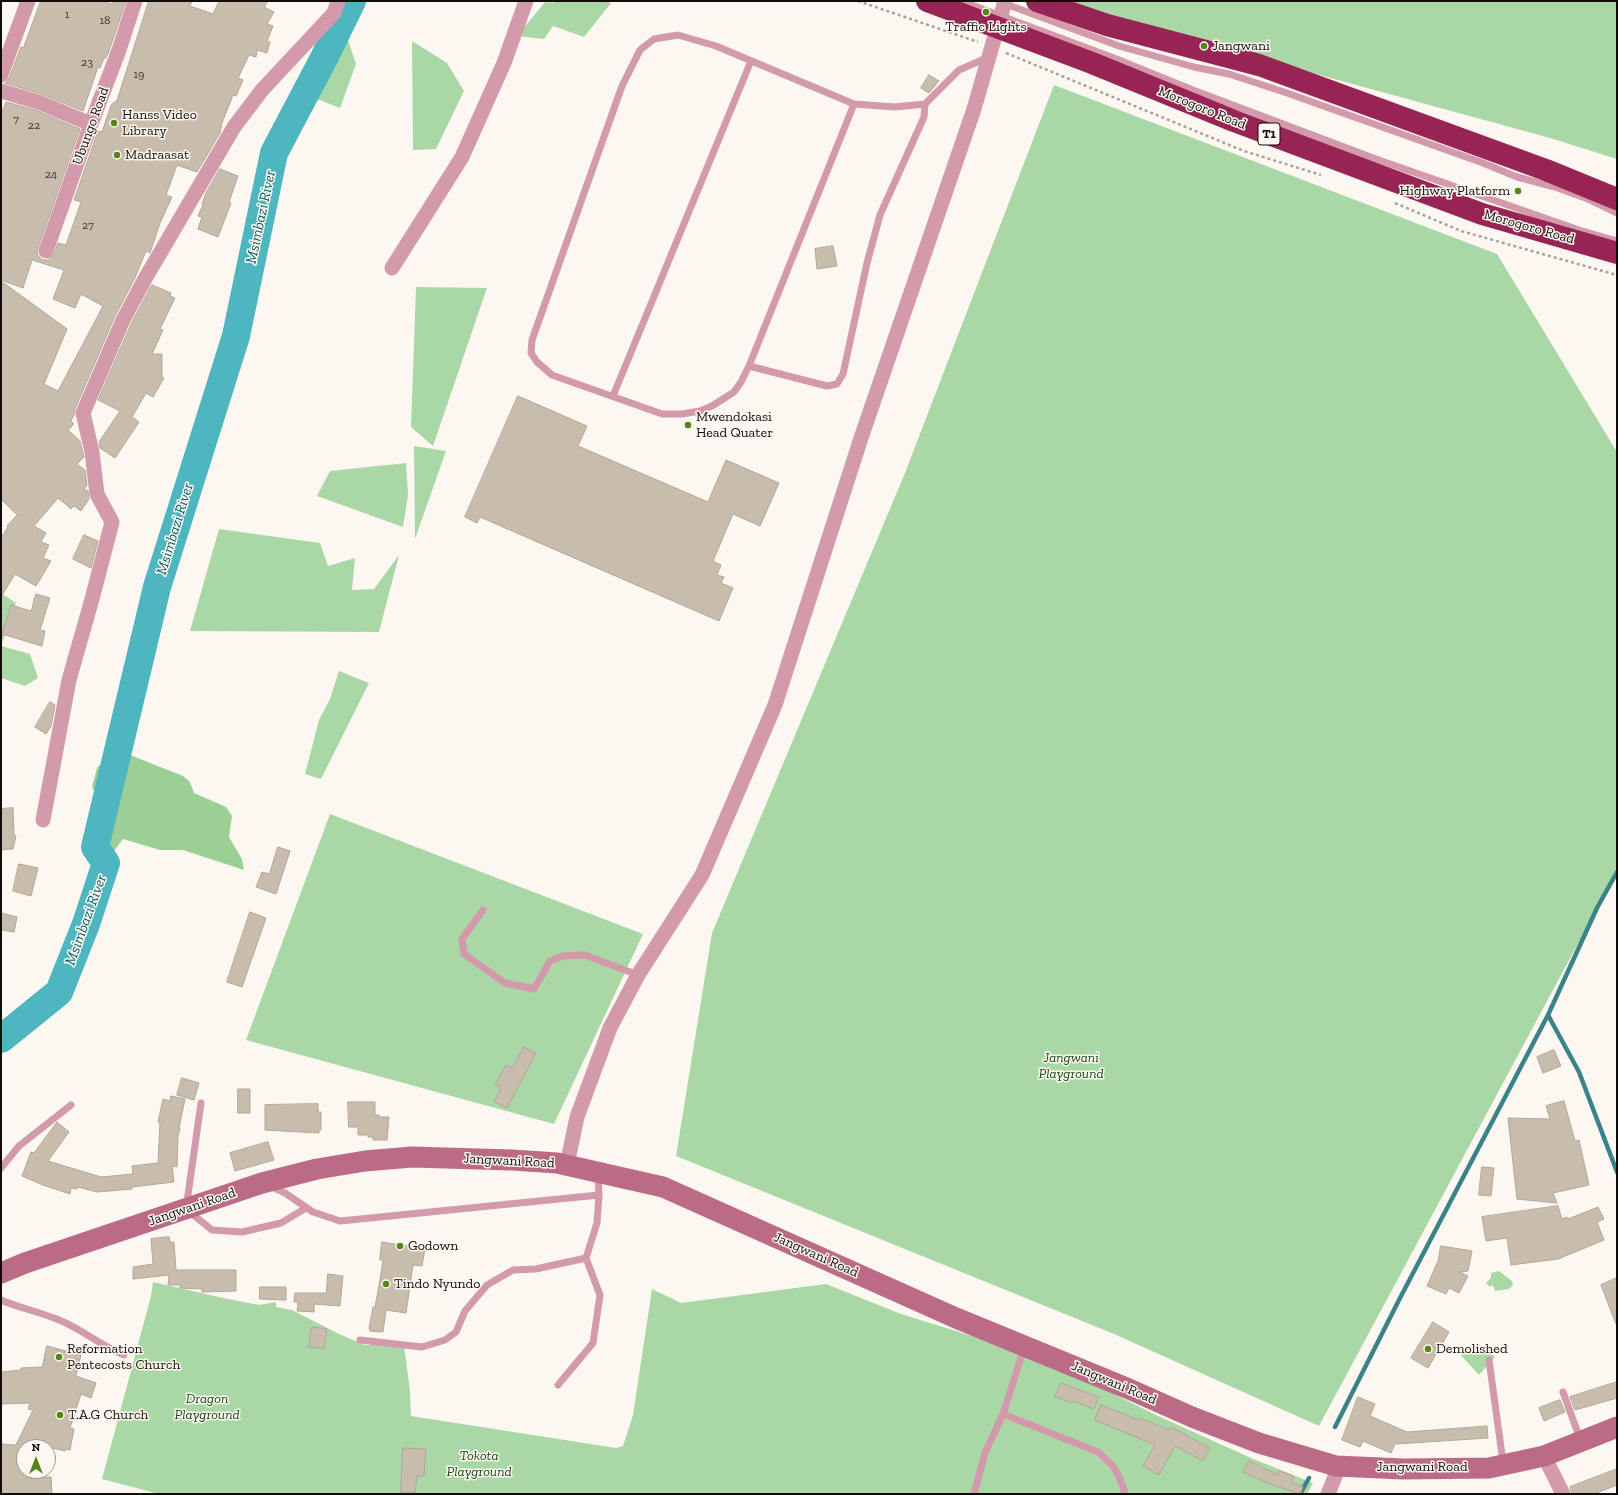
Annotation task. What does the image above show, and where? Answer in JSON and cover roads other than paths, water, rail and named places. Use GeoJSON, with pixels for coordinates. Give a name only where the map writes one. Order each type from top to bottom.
{"type":"FeatureCollection","features":[{"type":"Feature","properties":{"kind":"highway","name":"Morogoro Road"},"geometry":{"type":"LineString","coordinates":[[927,1],[1002,10],[1092,62],[1234,121],[1482,214],[1617,253]]}},
{"type":"Feature","properties":{"kind":"highway"},"geometry":{"type":"LineString","coordinates":[[1037,1],[1107,25],[1260,65],[1546,170],[1617,199]]}},
{"type":"Feature","properties":{"kind":"street"},"geometry":{"type":"LineString","coordinates":[[1,74],[28,1]]}},
{"type":"Feature","properties":{"kind":"street","name":"Ubungo Road"},"geometry":{"type":"LineString","coordinates":[[46,251],[119,50],[135,1]]}},
{"type":"Feature","properties":{"kind":"street"},"geometry":{"type":"LineString","coordinates":[[43,820],[69,680],[112,522],[97,494],[92,452],[83,413],[123,320],[146,277],[234,128],[262,90],[334,13],[338,1]]}},
{"type":"Feature","properties":{"kind":"street"},"geometry":{"type":"LineString","coordinates":[[392,268],[462,157],[504,63],[526,1]]}},
{"type":"Feature","properties":{"kind":"street"},"geometry":{"type":"LineString","coordinates":[[567,1165],[577,1118],[610,1028],[638,974],[702,875],[775,705],[862,435],[974,109],[1002,10]]}},
{"type":"Feature","properties":{"kind":"street"},"geometry":{"type":"LineString","coordinates":[[1,91],[38,102],[91,124]]}},
{"type":"Feature","properties":{"kind":"street","name":"Jangwani Road"},"geometry":{"type":"LineString","coordinates":[[1,1273],[26,1263],[262,1183],[318,1169],[365,1161],[412,1157],[512,1160],[567,1165],[663,1187],[956,1318],[1259,1443],[1336,1466],[1403,1469],[1489,1468],[1544,1456],[1617,1427]]}},
{"type":"Feature","properties":{"kind":"street"},"geometry":{"type":"LineString","coordinates":[[1544,1456],[1562,1494]]}},
{"type":"Feature","properties":{"kind":"street"},"geometry":{"type":"LineString","coordinates":[[1328,1494],[1336,1474],[1336,1466]]}},
{"type":"Feature","properties":{"kind":"lane","name":"Morogoro Road"},"geometry":{"type":"LineString","coordinates":[[961,1],[1002,10],[1119,46],[1194,67],[1229,74],[1287,93],[1483,163],[1517,177],[1555,187],[1617,213]]}},
{"type":"Feature","properties":{"kind":"lane","name":"Morogoro Road"},"geometry":{"type":"LineString","coordinates":[[1002,10],[1193,90],[1376,159],[1579,230],[1617,241]]}},
{"type":"Feature","properties":{"kind":"lane"},"geometry":{"type":"LineString","coordinates":[[854,104],[750,366],[734,392],[712,406],[700,410],[682,414],[662,414],[552,375],[537,362],[531,353],[532,340],[622,86],[640,50],[654,39],[678,35],[716,46],[854,104],[896,107],[925,104],[959,70],[989,57]]}},
{"type":"Feature","properties":{"kind":"lane"},"geometry":{"type":"LineString","coordinates":[[613,396],[751,61]]}},
{"type":"Feature","properties":{"kind":"lane"},"geometry":{"type":"LineString","coordinates":[[750,366],[827,386],[836,384],[843,374],[867,263],[880,215],[924,117],[925,104]]}},
{"type":"Feature","properties":{"kind":"lane"},"geometry":{"type":"LineString","coordinates":[[484,910],[462,939],[464,954],[504,983],[534,989],[550,961],[563,956],[585,954],[638,974]]}},
{"type":"Feature","properties":{"kind":"lane"},"geometry":{"type":"LineString","coordinates":[[201,1103],[186,1210],[212,1230],[242,1232],[281,1223],[306,1208]]}},
{"type":"Feature","properties":{"kind":"lane"},"geometry":{"type":"LineString","coordinates":[[1,1168],[19,1146],[71,1105]]}},
{"type":"Feature","properties":{"kind":"lane"},"geometry":{"type":"LineString","coordinates":[[558,1385],[593,1343],[600,1295],[586,1258],[597,1223],[599,1195],[598,1172]]}},
{"type":"Feature","properties":{"kind":"lane"},"geometry":{"type":"LineString","coordinates":[[262,1183],[285,1193],[312,1212],[340,1221],[599,1195]]}},
{"type":"Feature","properties":{"kind":"lane"},"geometry":{"type":"LineString","coordinates":[[360,1340],[422,1347],[445,1340],[456,1332],[464,1311],[487,1285],[513,1270],[543,1268],[586,1258]]}},
{"type":"Feature","properties":{"kind":"lane"},"geometry":{"type":"LineString","coordinates":[[1,1300],[60,1320],[114,1351],[124,1355]]}},
{"type":"Feature","properties":{"kind":"lane"},"geometry":{"type":"LineString","coordinates":[[974,1494],[985,1453],[1003,1414],[1025,1346]]}},
{"type":"Feature","properties":{"kind":"lane"},"geometry":{"type":"LineString","coordinates":[[1489,1360],[1503,1464]]}},
{"type":"Feature","properties":{"kind":"lane"},"geometry":{"type":"LineString","coordinates":[[1563,1392],[1581,1441]]}},
{"type":"Feature","properties":{"kind":"lane"},"geometry":{"type":"LineString","coordinates":[[1003,1414],[1098,1452],[1112,1466],[1118,1475],[1124,1489],[1124,1494]]}},
{"type":"Feature","properties":{"kind":"waterway","name":"Msimbazi River"},"geometry":{"type":"LineString","coordinates":[[1,1039],[59,992],[86,924],[106,863],[95,847],[157,587],[236,336],[274,153],[352,1]]}},
{"type":"Feature","properties":{"kind":"waterway"},"geometry":{"type":"LineString","coordinates":[[1335,1427],[1400,1298],[1548,1015],[1597,908],[1617,872]]}},
{"type":"Feature","properties":{"kind":"waterway"},"geometry":{"type":"LineString","coordinates":[[1548,1015],[1579,1072],[1617,1172]]}},
{"type":"Feature","properties":{"kind":"waterway"},"geometry":{"type":"LineString","coordinates":[[1300,1494],[1309,1478]]}},
{"type":"Feature","properties":{"kind":"place","name":"Traffic Lights"},"geometry":{"type":"Point","coordinates":[986,12]}},
{"type":"Feature","properties":{"kind":"place","name":"Jangwani"},"geometry":{"type":"Point","coordinates":[1204,46]}},
{"type":"Feature","properties":{"kind":"place","name":"Hanss Video Library"},"geometry":{"type":"Point","coordinates":[114,123]}},
{"type":"Feature","properties":{"kind":"place","name":"Madraasat"},"geometry":{"type":"Point","coordinates":[117,155]}},
{"type":"Feature","properties":{"kind":"place","name":"Highway Platform"},"geometry":{"type":"Point","coordinates":[1518,191]}},
{"type":"Feature","properties":{"kind":"place","name":"Mwendokasi Head Quater"},"geometry":{"type":"Point","coordinates":[688,425]}},
{"type":"Feature","properties":{"kind":"place","name":"Godown"},"geometry":{"type":"Point","coordinates":[400,1246]}},
{"type":"Feature","properties":{"kind":"place","name":"Tindo Nyundo"},"geometry":{"type":"Point","coordinates":[386,1284]}},
{"type":"Feature","properties":{"kind":"place","name":"Demolished"},"geometry":{"type":"Point","coordinates":[1428,1349]}},
{"type":"Feature","properties":{"kind":"place","name":"Reformation Pentecosts Church"},"geometry":{"type":"Point","coordinates":[59,1357]}},
{"type":"Feature","properties":{"kind":"place","name":"T.A.G Church"},"geometry":{"type":"Point","coordinates":[60,1415]}},
{"type":"Feature","properties":{"kind":"park label","name":"Jangwani Playground"},"geometry":{"type":"Point","coordinates":[1071,1066]}},
{"type":"Feature","properties":{"kind":"park label","name":"Dragon Playground"},"geometry":{"type":"Point","coordinates":[207,1408]}},
{"type":"Feature","properties":{"kind":"park label","name":"Tokota Playground"},"geometry":{"type":"Point","coordinates":[479,1464]}}]}
